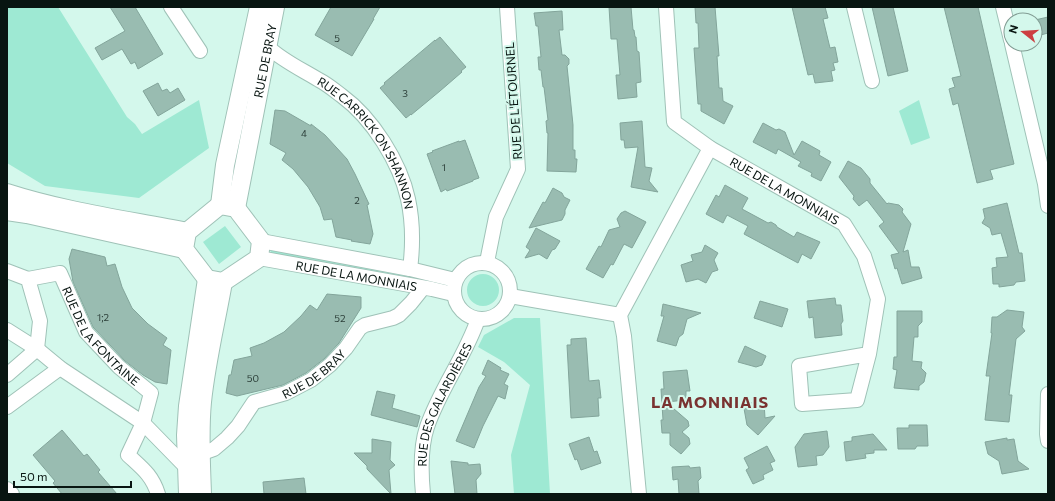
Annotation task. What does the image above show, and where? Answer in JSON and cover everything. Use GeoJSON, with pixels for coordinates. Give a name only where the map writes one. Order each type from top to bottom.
{"type":"FeatureCollection","features":[{"type":"Feature","properties":{"kind":"street"},"geometry":{"type":"LineString","coordinates":[[171,7],[200,51]]}},
{"type":"Feature","properties":{"kind":"street","name":"RUE DE BRAY"},"geometry":{"type":"LineString","coordinates":[[228,207],[225,165],[259,7]]}},
{"type":"Feature","properties":{"kind":"street","name":"RUE DE BRAY"},"geometry":{"type":"LineString","coordinates":[[228,207],[268,47],[275,7]]}},
{"type":"Feature","properties":{"kind":"street","name":"RUE DE L'ÉTOURNEL"},"geometry":{"type":"LineString","coordinates":[[487,262],[496,217],[518,169],[507,7]]}},
{"type":"Feature","properties":{"kind":"street","name":"RUE DE LA MONNIAIS"},"geometry":{"type":"LineString","coordinates":[[666,7],[674,122],[710,148],[844,224],[864,256],[878,299],[869,354],[857,400],[802,404],[799,366],[869,354]]}},
{"type":"Feature","properties":{"kind":"street"},"geometry":{"type":"LineString","coordinates":[[854,7],[872,81]]}},
{"type":"Feature","properties":{"kind":"street","name":"RUE CARRICK ON SHANNON"},"geometry":{"type":"LineString","coordinates":[[268,47],[275,53],[320,80],[343,97],[373,128],[398,169],[408,198],[412,238],[410,269]]}},
{"type":"Feature","properties":{"kind":"street"},"geometry":{"type":"LineString","coordinates":[[1014,52],[1045,184],[1048,206]]}},
{"type":"Feature","properties":{"kind":"street"},"geometry":{"type":"LineString","coordinates":[[639,494],[624,336],[620,315],[710,148]]}},
{"type":"Feature","properties":{"kind":"street"},"geometry":{"type":"LineString","coordinates":[[7,193],[31,201],[111,218],[186,240],[215,280],[202,409],[200,454],[202,494]]}},
{"type":"Feature","properties":{"kind":"street"},"geometry":{"type":"LineString","coordinates":[[7,211],[27,214],[108,233],[186,240],[228,207],[260,250],[215,280],[188,406],[186,435],[188,494]]}},
{"type":"Feature","properties":{"kind":"street","name":"RUE DE LA MONNIAIS"},"geometry":{"type":"LineString","coordinates":[[260,250],[410,269],[455,280]]}},
{"type":"Feature","properties":{"kind":"street","name":"RUE DE LA MONNIAIS"},"geometry":{"type":"LineString","coordinates":[[260,250],[454,294]]}},
{"type":"Feature","properties":{"kind":"street"},"geometry":{"type":"LineString","coordinates":[[478,262],[487,262],[498,266],[506,274],[510,285],[510,296],[506,306],[498,314],[488,318],[478,319],[469,316],[462,311],[456,303],[453,287],[460,272],[468,265],[478,262]]}},
{"type":"Feature","properties":{"kind":"street"},"geometry":{"type":"LineString","coordinates":[[7,271],[28,279],[40,321],[37,349],[7,375]]}},
{"type":"Feature","properties":{"kind":"street","name":"RUE DE LA FONTAINE"},"geometry":{"type":"LineString","coordinates":[[28,279],[60,273],[86,332],[119,367],[151,393],[143,423]]}},
{"type":"Feature","properties":{"kind":"street","name":"RUE DE BRAY"},"geometry":{"type":"LineString","coordinates":[[200,454],[214,450],[227,438],[238,426],[254,402],[286,393],[311,380],[330,365],[346,348],[360,328],[365,325],[399,315],[423,288]]}},
{"type":"Feature","properties":{"kind":"street"},"geometry":{"type":"LineString","coordinates":[[510,296],[620,315]]}},
{"type":"Feature","properties":{"kind":"street","name":"RUE DES GALARDIÈRES"},"geometry":{"type":"LineString","coordinates":[[423,494],[423,447],[427,428],[441,394],[474,332],[478,319]]}},
{"type":"Feature","properties":{"kind":"street"},"geometry":{"type":"LineString","coordinates":[[7,330],[37,349],[60,368],[143,423],[187,468]]}},
{"type":"Feature","properties":{"kind":"street"},"geometry":{"type":"LineString","coordinates":[[7,407],[60,368]]}},
{"type":"Feature","properties":{"kind":"street"},"geometry":{"type":"LineString","coordinates":[[1048,394],[1048,440]]}},
{"type":"Feature","properties":{"kind":"street"},"geometry":{"type":"LineString","coordinates":[[143,423],[128,454],[149,475],[158,494]]}},
{"type":"Feature","properties":{"kind":"street"},"geometry":{"type":"LineString","coordinates":[[7,489],[12,494]]}},
{"type":"Feature","properties":{"kind":"green space"},"geometry":{"type":"Polygon","coordinates":[[[7,7],[58,7],[127,117],[135,124],[142,134],[199,100],[209,148],[139,198],[45,186],[7,163],[7,7]]]}},
{"type":"Feature","properties":{"kind":"green space"},"geometry":{"type":"Polygon","coordinates":[[[919,100],[930,138],[911,145],[899,111],[919,100]]]}},
{"type":"Feature","properties":{"kind":"green space"},"geometry":{"type":"Polygon","coordinates":[[[225,226],[241,247],[219,264],[203,242],[225,226]]]}},
{"type":"Feature","properties":{"kind":"green space"},"geometry":{"type":"Polygon","coordinates":[[[271,249],[439,279],[438,285],[270,255],[271,249]]]}},
{"type":"Feature","properties":{"kind":"green space"},"geometry":{"type":"Polygon","coordinates":[[[480,274],[486,274],[496,281],[499,290],[498,296],[492,303],[486,306],[480,306],[470,299],[467,293],[467,287],[474,277],[480,274]]]}},
{"type":"Feature","properties":{"kind":"green space"},"geometry":{"type":"Polygon","coordinates":[[[514,318],[540,318],[550,494],[514,494],[511,455],[530,385],[504,362],[478,347],[484,335],[514,318]]]}},
{"type":"Feature","properties":{"kind":"building"},"geometry":{"type":"Polygon","coordinates":[[[110,7],[135,7],[163,54],[138,69],[135,62],[131,64],[122,49],[102,60],[95,48],[125,31],[110,7]]]}},
{"type":"Feature","properties":{"kind":"building"},"geometry":{"type":"Polygon","coordinates":[[[331,7],[380,7],[352,56],[315,35],[331,7]]]}},
{"type":"Feature","properties":{"kind":"building"},"geometry":{"type":"Polygon","coordinates":[[[609,7],[631,7],[633,30],[636,37],[637,51],[639,52],[641,82],[636,83],[637,97],[618,99],[616,75],[620,75],[617,39],[611,39],[609,7]]]}},
{"type":"Feature","properties":{"kind":"building"},"geometry":{"type":"Polygon","coordinates":[[[695,7],[715,7],[719,56],[717,56],[719,88],[722,88],[723,101],[733,106],[724,124],[701,111],[701,104],[698,104],[694,48],[699,48],[698,23],[696,23],[695,7]]]}},
{"type":"Feature","properties":{"kind":"building"},"geometry":{"type":"Polygon","coordinates":[[[792,7],[825,7],[828,18],[823,19],[830,48],[835,47],[838,62],[833,63],[835,70],[831,71],[833,81],[815,83],[813,74],[808,75],[792,7]]]}},
{"type":"Feature","properties":{"kind":"building"},"geometry":{"type":"Polygon","coordinates":[[[872,7],[893,7],[908,71],[888,76],[872,7]]]}},
{"type":"Feature","properties":{"kind":"building"},"geometry":{"type":"Polygon","coordinates":[[[944,7],[978,7],[1014,164],[990,170],[993,179],[977,183],[958,103],[953,105],[949,89],[955,87],[952,78],[961,76],[944,7]]]}},
{"type":"Feature","properties":{"kind":"building"},"geometry":{"type":"Polygon","coordinates":[[[562,11],[563,30],[559,30],[562,55],[565,55],[569,59],[569,64],[567,66],[573,125],[573,150],[575,150],[575,159],[577,159],[576,172],[547,171],[548,133],[546,121],[548,120],[541,70],[539,70],[538,57],[541,57],[538,26],[536,26],[534,13],[562,11]]]}},
{"type":"Feature","properties":{"kind":"building"},"geometry":{"type":"Polygon","coordinates":[[[1048,17],[1048,33],[1043,34],[1043,18],[1048,17]]]}},
{"type":"Feature","properties":{"kind":"building"},"geometry":{"type":"Polygon","coordinates":[[[440,37],[466,67],[440,91],[406,118],[380,88],[385,84],[384,83],[440,37]]]}},
{"type":"Feature","properties":{"kind":"building"},"geometry":{"type":"Polygon","coordinates":[[[158,83],[162,91],[167,89],[170,93],[178,88],[185,100],[158,116],[143,91],[158,83]]]}},
{"type":"Feature","properties":{"kind":"building"},"geometry":{"type":"Polygon","coordinates":[[[275,110],[285,111],[311,126],[311,124],[325,135],[347,159],[369,204],[367,205],[373,234],[370,244],[336,237],[332,219],[324,220],[320,207],[308,187],[293,169],[282,160],[286,153],[270,144],[275,110]]]}},
{"type":"Feature","properties":{"kind":"building"},"geometry":{"type":"Polygon","coordinates":[[[642,121],[645,167],[652,168],[649,181],[658,192],[631,187],[638,147],[625,148],[624,140],[621,140],[620,123],[642,121]]]}},
{"type":"Feature","properties":{"kind":"building"},"geometry":{"type":"Polygon","coordinates":[[[763,123],[776,130],[779,129],[785,132],[794,155],[802,141],[820,151],[819,155],[831,162],[821,181],[811,176],[812,173],[798,166],[801,162],[778,149],[776,154],[753,142],[763,123]]]}},
{"type":"Feature","properties":{"kind":"building"},"geometry":{"type":"Polygon","coordinates":[[[465,140],[479,178],[441,192],[427,154],[465,140]]]}},
{"type":"Feature","properties":{"kind":"building"},"geometry":{"type":"Polygon","coordinates":[[[848,161],[861,168],[870,179],[870,183],[887,204],[899,205],[903,209],[902,212],[911,224],[903,252],[908,250],[911,267],[919,267],[922,278],[902,284],[897,268],[895,269],[891,255],[899,253],[879,226],[884,222],[867,200],[859,206],[853,199],[854,196],[839,177],[848,161]]]}},
{"type":"Feature","properties":{"kind":"building"},"geometry":{"type":"Polygon","coordinates":[[[725,185],[748,198],[742,209],[768,223],[771,222],[794,237],[797,232],[820,242],[811,259],[802,254],[798,263],[744,234],[748,226],[727,215],[723,223],[706,214],[716,195],[719,197],[725,185]]]}},
{"type":"Feature","properties":{"kind":"building"},"geometry":{"type":"Polygon","coordinates":[[[553,188],[570,200],[562,220],[529,228],[543,202],[545,203],[553,188]]]}},
{"type":"Feature","properties":{"kind":"building"},"geometry":{"type":"Polygon","coordinates":[[[1007,203],[1019,253],[1022,253],[1025,281],[1016,282],[1014,285],[999,287],[999,284],[993,284],[992,268],[997,267],[996,258],[1008,257],[1001,233],[992,235],[990,228],[982,223],[985,218],[983,209],[1007,203]]]}},
{"type":"Feature","properties":{"kind":"building"},"geometry":{"type":"Polygon","coordinates":[[[625,211],[646,222],[632,248],[624,244],[613,265],[611,264],[603,278],[586,269],[599,246],[601,247],[609,230],[620,227],[617,219],[621,213],[625,211]]]}},
{"type":"Feature","properties":{"kind":"building"},"geometry":{"type":"Polygon","coordinates":[[[536,228],[560,241],[555,249],[552,250],[547,259],[539,254],[525,258],[530,250],[526,247],[536,228]]]}},
{"type":"Feature","properties":{"kind":"building"},"geometry":{"type":"Polygon","coordinates":[[[705,245],[718,253],[714,260],[718,270],[712,272],[706,283],[698,279],[686,282],[681,265],[693,261],[691,255],[702,252],[705,245]]]}},
{"type":"Feature","properties":{"kind":"building"},"geometry":{"type":"Polygon","coordinates":[[[72,249],[105,257],[107,266],[115,264],[122,287],[132,308],[148,324],[167,338],[163,345],[171,350],[167,384],[155,382],[143,375],[125,361],[93,327],[73,282],[69,259],[72,249]]]}},
{"type":"Feature","properties":{"kind":"building"},"geometry":{"type":"Polygon","coordinates":[[[327,294],[361,297],[361,308],[339,343],[324,359],[306,373],[283,385],[237,396],[226,393],[229,375],[231,375],[234,360],[252,356],[250,348],[264,343],[284,332],[310,305],[317,310],[327,294]]]}},
{"type":"Feature","properties":{"kind":"building"},"geometry":{"type":"Polygon","coordinates":[[[835,298],[836,305],[841,305],[843,321],[841,324],[842,335],[815,338],[813,317],[809,318],[807,301],[835,298]]]}},
{"type":"Feature","properties":{"kind":"building"},"geometry":{"type":"Polygon","coordinates":[[[760,301],[788,309],[782,327],[754,318],[760,301]]]}},
{"type":"Feature","properties":{"kind":"building"},"geometry":{"type":"Polygon","coordinates":[[[663,304],[701,313],[687,319],[683,334],[679,337],[676,346],[657,341],[664,316],[661,316],[663,304]]]}},
{"type":"Feature","properties":{"kind":"building"},"geometry":{"type":"Polygon","coordinates":[[[1007,310],[1024,312],[1022,327],[1025,331],[1016,339],[1009,395],[1012,395],[1009,422],[985,420],[990,376],[986,376],[992,333],[992,317],[997,317],[1007,310]]]}},
{"type":"Feature","properties":{"kind":"building"},"geometry":{"type":"Polygon","coordinates":[[[897,311],[922,311],[922,322],[918,326],[918,337],[914,337],[912,361],[922,362],[921,368],[926,373],[924,382],[919,386],[919,390],[894,388],[897,370],[893,369],[894,357],[897,357],[897,311]]]}},
{"type":"Feature","properties":{"kind":"building"},"geometry":{"type":"Polygon","coordinates":[[[586,338],[589,381],[599,380],[601,398],[598,398],[599,416],[571,418],[567,345],[571,345],[571,339],[586,338]]]}},
{"type":"Feature","properties":{"kind":"building"},"geometry":{"type":"Polygon","coordinates":[[[745,346],[766,356],[762,365],[756,367],[738,362],[745,346]]]}},
{"type":"Feature","properties":{"kind":"building"},"geometry":{"type":"Polygon","coordinates":[[[488,360],[501,368],[500,370],[509,374],[504,384],[508,386],[505,399],[498,396],[474,448],[456,441],[479,387],[486,376],[482,374],[488,360]]]}},
{"type":"Feature","properties":{"kind":"building"},"geometry":{"type":"Polygon","coordinates":[[[687,370],[690,391],[686,391],[686,400],[666,402],[688,421],[689,426],[682,432],[689,438],[690,444],[681,454],[670,445],[670,433],[662,433],[661,420],[663,420],[661,389],[664,389],[663,372],[687,370]]]}},
{"type":"Feature","properties":{"kind":"building"},"geometry":{"type":"Polygon","coordinates":[[[377,391],[395,395],[392,408],[420,416],[417,427],[371,415],[377,391]]]}},
{"type":"Feature","properties":{"kind":"building"},"geometry":{"type":"Polygon","coordinates":[[[764,402],[765,418],[775,416],[758,435],[747,425],[743,403],[764,402]]]}},
{"type":"Feature","properties":{"kind":"building"},"geometry":{"type":"Polygon","coordinates":[[[909,425],[927,425],[928,446],[917,446],[915,449],[898,449],[897,428],[909,428],[909,425]]]}},
{"type":"Feature","properties":{"kind":"building"},"geometry":{"type":"Polygon","coordinates":[[[62,430],[84,456],[87,454],[100,470],[98,472],[117,494],[62,494],[53,483],[55,481],[33,455],[62,430]]]}},
{"type":"Feature","properties":{"kind":"building"},"geometry":{"type":"Polygon","coordinates":[[[827,431],[829,447],[823,455],[816,456],[817,465],[798,467],[795,447],[804,434],[827,431]]]}},
{"type":"Feature","properties":{"kind":"building"},"geometry":{"type":"Polygon","coordinates":[[[873,434],[887,450],[874,450],[874,453],[865,454],[866,458],[846,461],[844,442],[852,441],[852,437],[873,434]]]}},
{"type":"Feature","properties":{"kind":"building"},"geometry":{"type":"Polygon","coordinates":[[[589,437],[594,452],[597,451],[601,463],[581,470],[577,459],[575,460],[569,444],[589,437]]]}},
{"type":"Feature","properties":{"kind":"building"},"geometry":{"type":"Polygon","coordinates":[[[1007,438],[1007,440],[1014,439],[1018,461],[1029,469],[1002,474],[999,461],[988,454],[985,442],[1007,438]]]}},
{"type":"Feature","properties":{"kind":"building"},"geometry":{"type":"Polygon","coordinates":[[[372,439],[391,442],[390,460],[395,465],[389,470],[391,494],[354,453],[372,453],[372,439]]]}},
{"type":"Feature","properties":{"kind":"building"},"geometry":{"type":"Polygon","coordinates":[[[767,446],[775,461],[770,463],[773,470],[763,475],[764,479],[753,484],[746,470],[749,468],[744,458],[767,446]]]}},
{"type":"Feature","properties":{"kind":"building"},"geometry":{"type":"Polygon","coordinates":[[[451,461],[468,463],[468,465],[480,464],[481,474],[476,480],[477,494],[455,494],[451,461]]]}},
{"type":"Feature","properties":{"kind":"building"},"geometry":{"type":"Polygon","coordinates":[[[689,466],[690,468],[700,467],[701,478],[698,481],[699,494],[679,494],[678,479],[673,480],[672,467],[689,466]]]}},
{"type":"Feature","properties":{"kind":"building"},"geometry":{"type":"Polygon","coordinates":[[[304,478],[306,494],[264,494],[263,482],[304,478]]]}},
{"type":"Feature","properties":{"kind":"district","name":"LA MONNIAIS"},"geometry":{"type":"Point","coordinates":[710,401]}}]}
